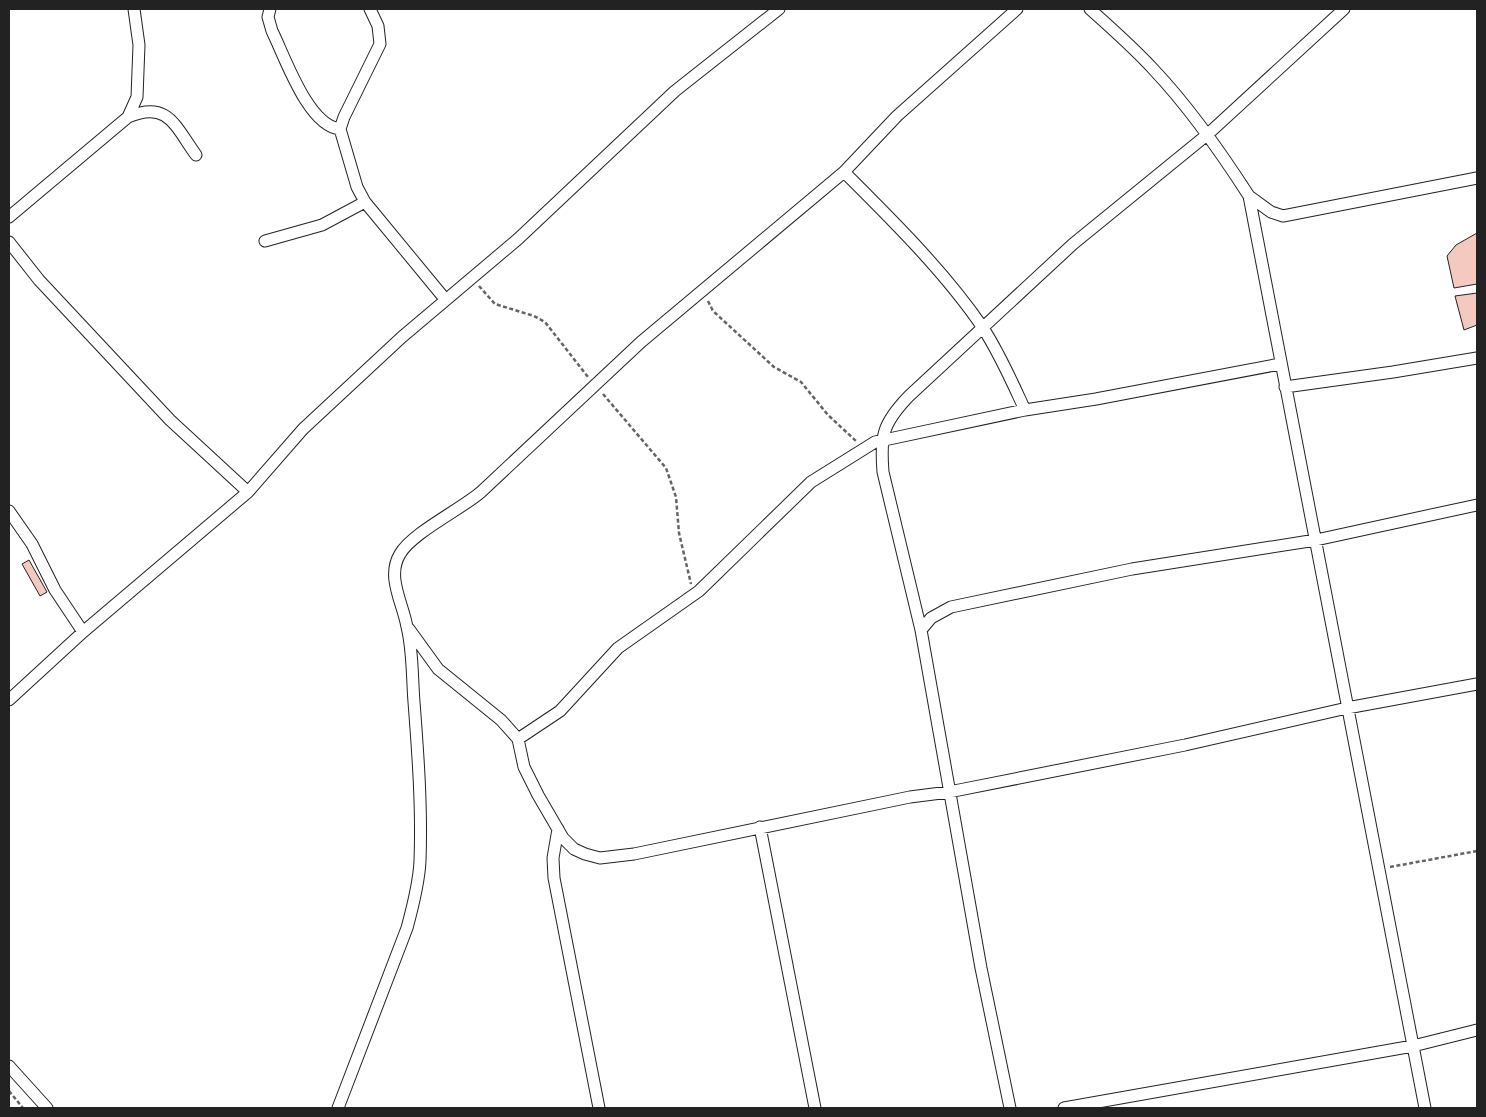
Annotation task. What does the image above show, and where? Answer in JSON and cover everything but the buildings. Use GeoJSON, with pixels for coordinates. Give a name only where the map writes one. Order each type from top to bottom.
{"type":"FeatureCollection","features":[{"type":"Feature","properties":{"kind":"street"},"geometry":{"type":"LineString","coordinates":[[128,117],[137,97],[139,45],[134,9]]}},
{"type":"Feature","properties":{"kind":"street"},"geometry":{"type":"LineString","coordinates":[[270,9],[268,17],[272,31],[310,108],[324,122],[333,128],[340,129]]}},
{"type":"Feature","properties":{"kind":"street"},"geometry":{"type":"LineString","coordinates":[[370,9],[378,26],[380,44],[340,129],[349,165],[365,202],[445,299]]}},
{"type":"Feature","properties":{"kind":"street"},"geometry":{"type":"LineString","coordinates":[[9,700],[83,632],[248,492],[302,429],[445,299],[544,215],[675,91],[763,14],[778,9]]}},
{"type":"Feature","properties":{"kind":"street"},"geometry":{"type":"LineString","coordinates":[[338,1108],[407,928],[415,897],[420,862],[412,667],[408,627],[394,572],[400,553],[423,532],[465,506],[596,387],[641,342],[844,172],[897,116],[1017,9]]}},
{"type":"Feature","properties":{"kind":"street"},"geometry":{"type":"LineString","coordinates":[[1090,9],[1155,70],[1208,134],[1248,196],[1425,1108]]}},
{"type":"Feature","properties":{"kind":"street"},"geometry":{"type":"LineString","coordinates":[[1010,1108],[981,968],[921,630],[883,472],[882,440],[886,424],[896,410],[982,327],[1100,219],[1208,134],[1344,9]]}},
{"type":"Feature","properties":{"kind":"street"},"geometry":{"type":"LineString","coordinates":[[9,217],[128,117],[154,110],[164,114],[196,155]]}},
{"type":"Feature","properties":{"kind":"street"},"geometry":{"type":"LineString","coordinates":[[844,172],[921,253],[982,327],[1002,362],[1025,410]]}},
{"type":"Feature","properties":{"kind":"street"},"geometry":{"type":"LineString","coordinates":[[1248,196],[1271,212],[1283,216],[1477,178]]}},
{"type":"Feature","properties":{"kind":"street"},"geometry":{"type":"LineString","coordinates":[[265,241],[322,225],[365,202]]}},
{"type":"Feature","properties":{"kind":"street"},"geometry":{"type":"LineString","coordinates":[[9,242],[39,280],[170,420],[248,492]]}},
{"type":"Feature","properties":{"kind":"street"},"geometry":{"type":"LineString","coordinates":[[1285,388],[1477,358]]}},
{"type":"Feature","properties":{"kind":"street"},"geometry":{"type":"LineString","coordinates":[[518,739],[560,711],[618,648],[700,591],[806,487],[864,448],[882,440],[1025,410],[1096,399],[1280,364]]}},
{"type":"Feature","properties":{"kind":"street"},"geometry":{"type":"LineString","coordinates":[[921,630],[931,618],[951,607],[1132,569],[1316,540],[1477,505]]}},
{"type":"Feature","properties":{"kind":"street"},"geometry":{"type":"LineString","coordinates":[[9,511],[32,544],[55,590],[83,632]]}},
{"type":"Feature","properties":{"kind":"street"},"geometry":{"type":"LineString","coordinates":[[408,627],[438,669],[501,720],[518,739],[530,782],[558,830],[574,849],[600,858],[678,846],[760,827],[1185,745],[1347,708],[1477,684]]}},
{"type":"Feature","properties":{"kind":"street"},"geometry":{"type":"LineString","coordinates":[[760,827],[815,1108]]}},
{"type":"Feature","properties":{"kind":"street"},"geometry":{"type":"LineString","coordinates":[[558,830],[553,858],[554,878],[599,1108]]}},
{"type":"Feature","properties":{"kind":"street"},"geometry":{"type":"LineString","coordinates":[[1064,1108],[1413,1046],[1477,1030]]}},
{"type":"Feature","properties":{"kind":"street"},"geometry":{"type":"LineString","coordinates":[[9,1066],[47,1108]]}},
{"type":"Feature","properties":{"kind":"path"},"geometry":{"type":"LineString","coordinates":[[472,278],[495,304],[534,316],[544,322],[596,387],[636,430],[666,468],[676,496],[677,523],[690,583],[700,591]]}},
{"type":"Feature","properties":{"kind":"path"},"geometry":{"type":"LineString","coordinates":[[705,287],[707,299],[713,311],[738,331],[774,367],[801,382],[828,415],[864,448]]}},
{"type":"Feature","properties":{"kind":"path"},"geometry":{"type":"LineString","coordinates":[[1379,869],[1477,851]]}},
{"type":"Feature","properties":{"kind":"path"},"geometry":{"type":"LineString","coordinates":[[9,1091],[24,1108]]}}]}
